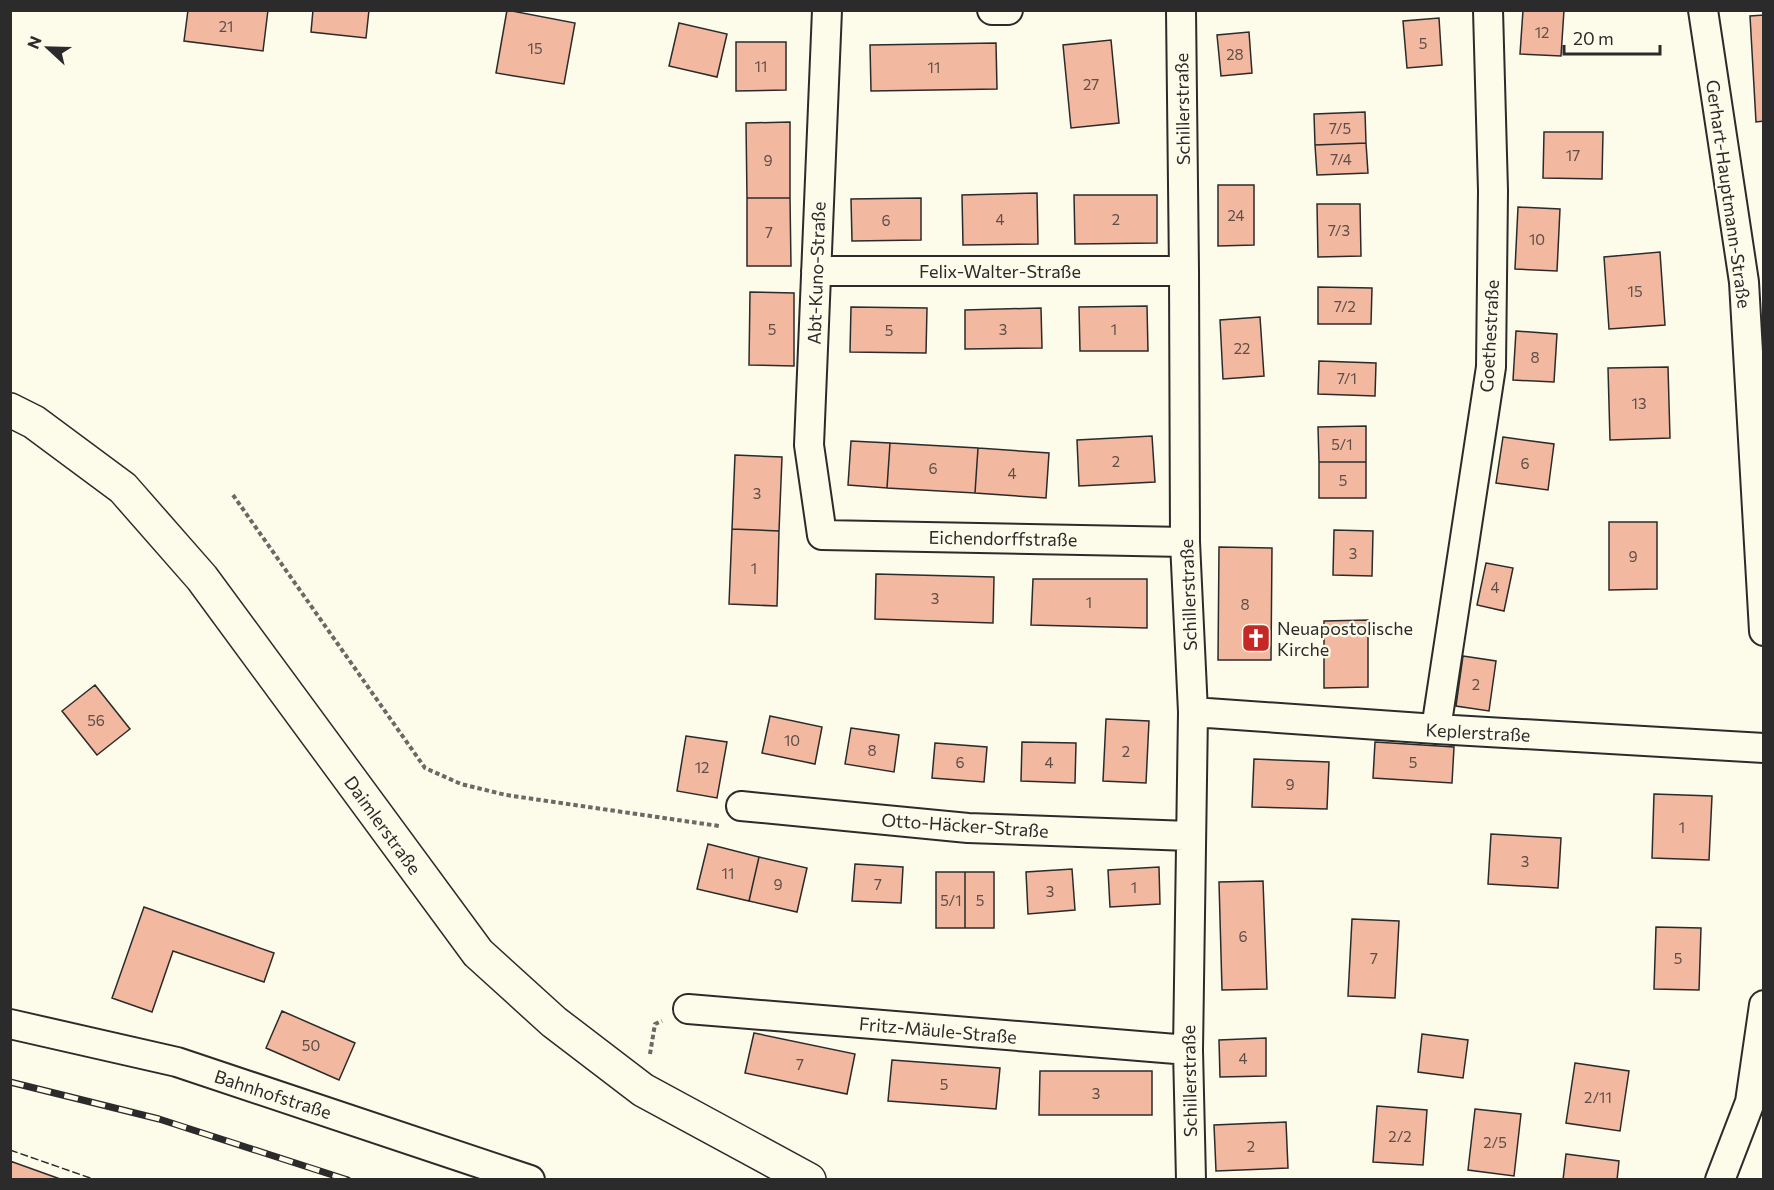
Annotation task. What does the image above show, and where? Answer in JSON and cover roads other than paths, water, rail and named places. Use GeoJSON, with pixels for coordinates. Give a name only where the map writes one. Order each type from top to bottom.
{"type":"FeatureCollection","features":[{"type":"Feature","properties":{"kind":"main road","name":"Daimlerstraße"},"geometry":{"type":"LineString","coordinates":[[10,410],[34,422],[123,488],[202,578],[478,953],[554,1022],[643,1090],[809,1179]]}},
{"type":"Feature","properties":{"kind":"street","name":"Abt-Kuno-Straße"},"geometry":{"type":"LineString","coordinates":[[822,535],[809,445],[827,10]]}},
{"type":"Feature","properties":{"kind":"street"},"geometry":{"type":"LineString","coordinates":[[992,10],[1008,10]]}},
{"type":"Feature","properties":{"kind":"street","name":"Schillerstraße"},"geometry":{"type":"LineString","coordinates":[[1181,10],[1185,542],[1193,712],[1188,1050],[1191,1179]]}},
{"type":"Feature","properties":{"kind":"street","name":"Goethestraße"},"geometry":{"type":"LineString","coordinates":[[1436,729],[1491,367],[1493,191],[1488,10]]}},
{"type":"Feature","properties":{"kind":"street","name":"Gerhart-Hauptmann-Straße"},"geometry":{"type":"LineString","coordinates":[[1703,10],[1744,282],[1764,631]]}},
{"type":"Feature","properties":{"kind":"street","name":"Felix-Walter-Straße"},"geometry":{"type":"LineString","coordinates":[[816,271],[1184,271]]}},
{"type":"Feature","properties":{"kind":"street","name":"Eichendorffstraße"},"geometry":{"type":"LineString","coordinates":[[822,535],[1185,542]]}},
{"type":"Feature","properties":{"kind":"street","name":"Keplerstraße"},"geometry":{"type":"LineString","coordinates":[[1193,712],[1764,748]]}},
{"type":"Feature","properties":{"kind":"street","name":"Otto-Häcker-Straße"},"geometry":{"type":"LineString","coordinates":[[741,806],[968,828],[1190,836]]}},
{"type":"Feature","properties":{"kind":"street"},"geometry":{"type":"LineString","coordinates":[[1720,1179],[1750,1102],[1764,1005]]}},
{"type":"Feature","properties":{"kind":"street","name":"Fritz-Mäule-Straße"},"geometry":{"type":"LineString","coordinates":[[688,1009],[1188,1050]]}},
{"type":"Feature","properties":{"kind":"street","name":"Bahnhofstraße"},"geometry":{"type":"LineString","coordinates":[[10,1024],[177,1062],[531,1179]]}},
{"type":"Feature","properties":{"kind":"railway"},"geometry":{"type":"LineString","coordinates":[[10,1082],[159,1119],[348,1180]]}},
{"type":"Feature","properties":{"kind":"place","name":"Neuapostolische Kirche"},"geometry":{"type":"Point","coordinates":[1256,638]}}]}
